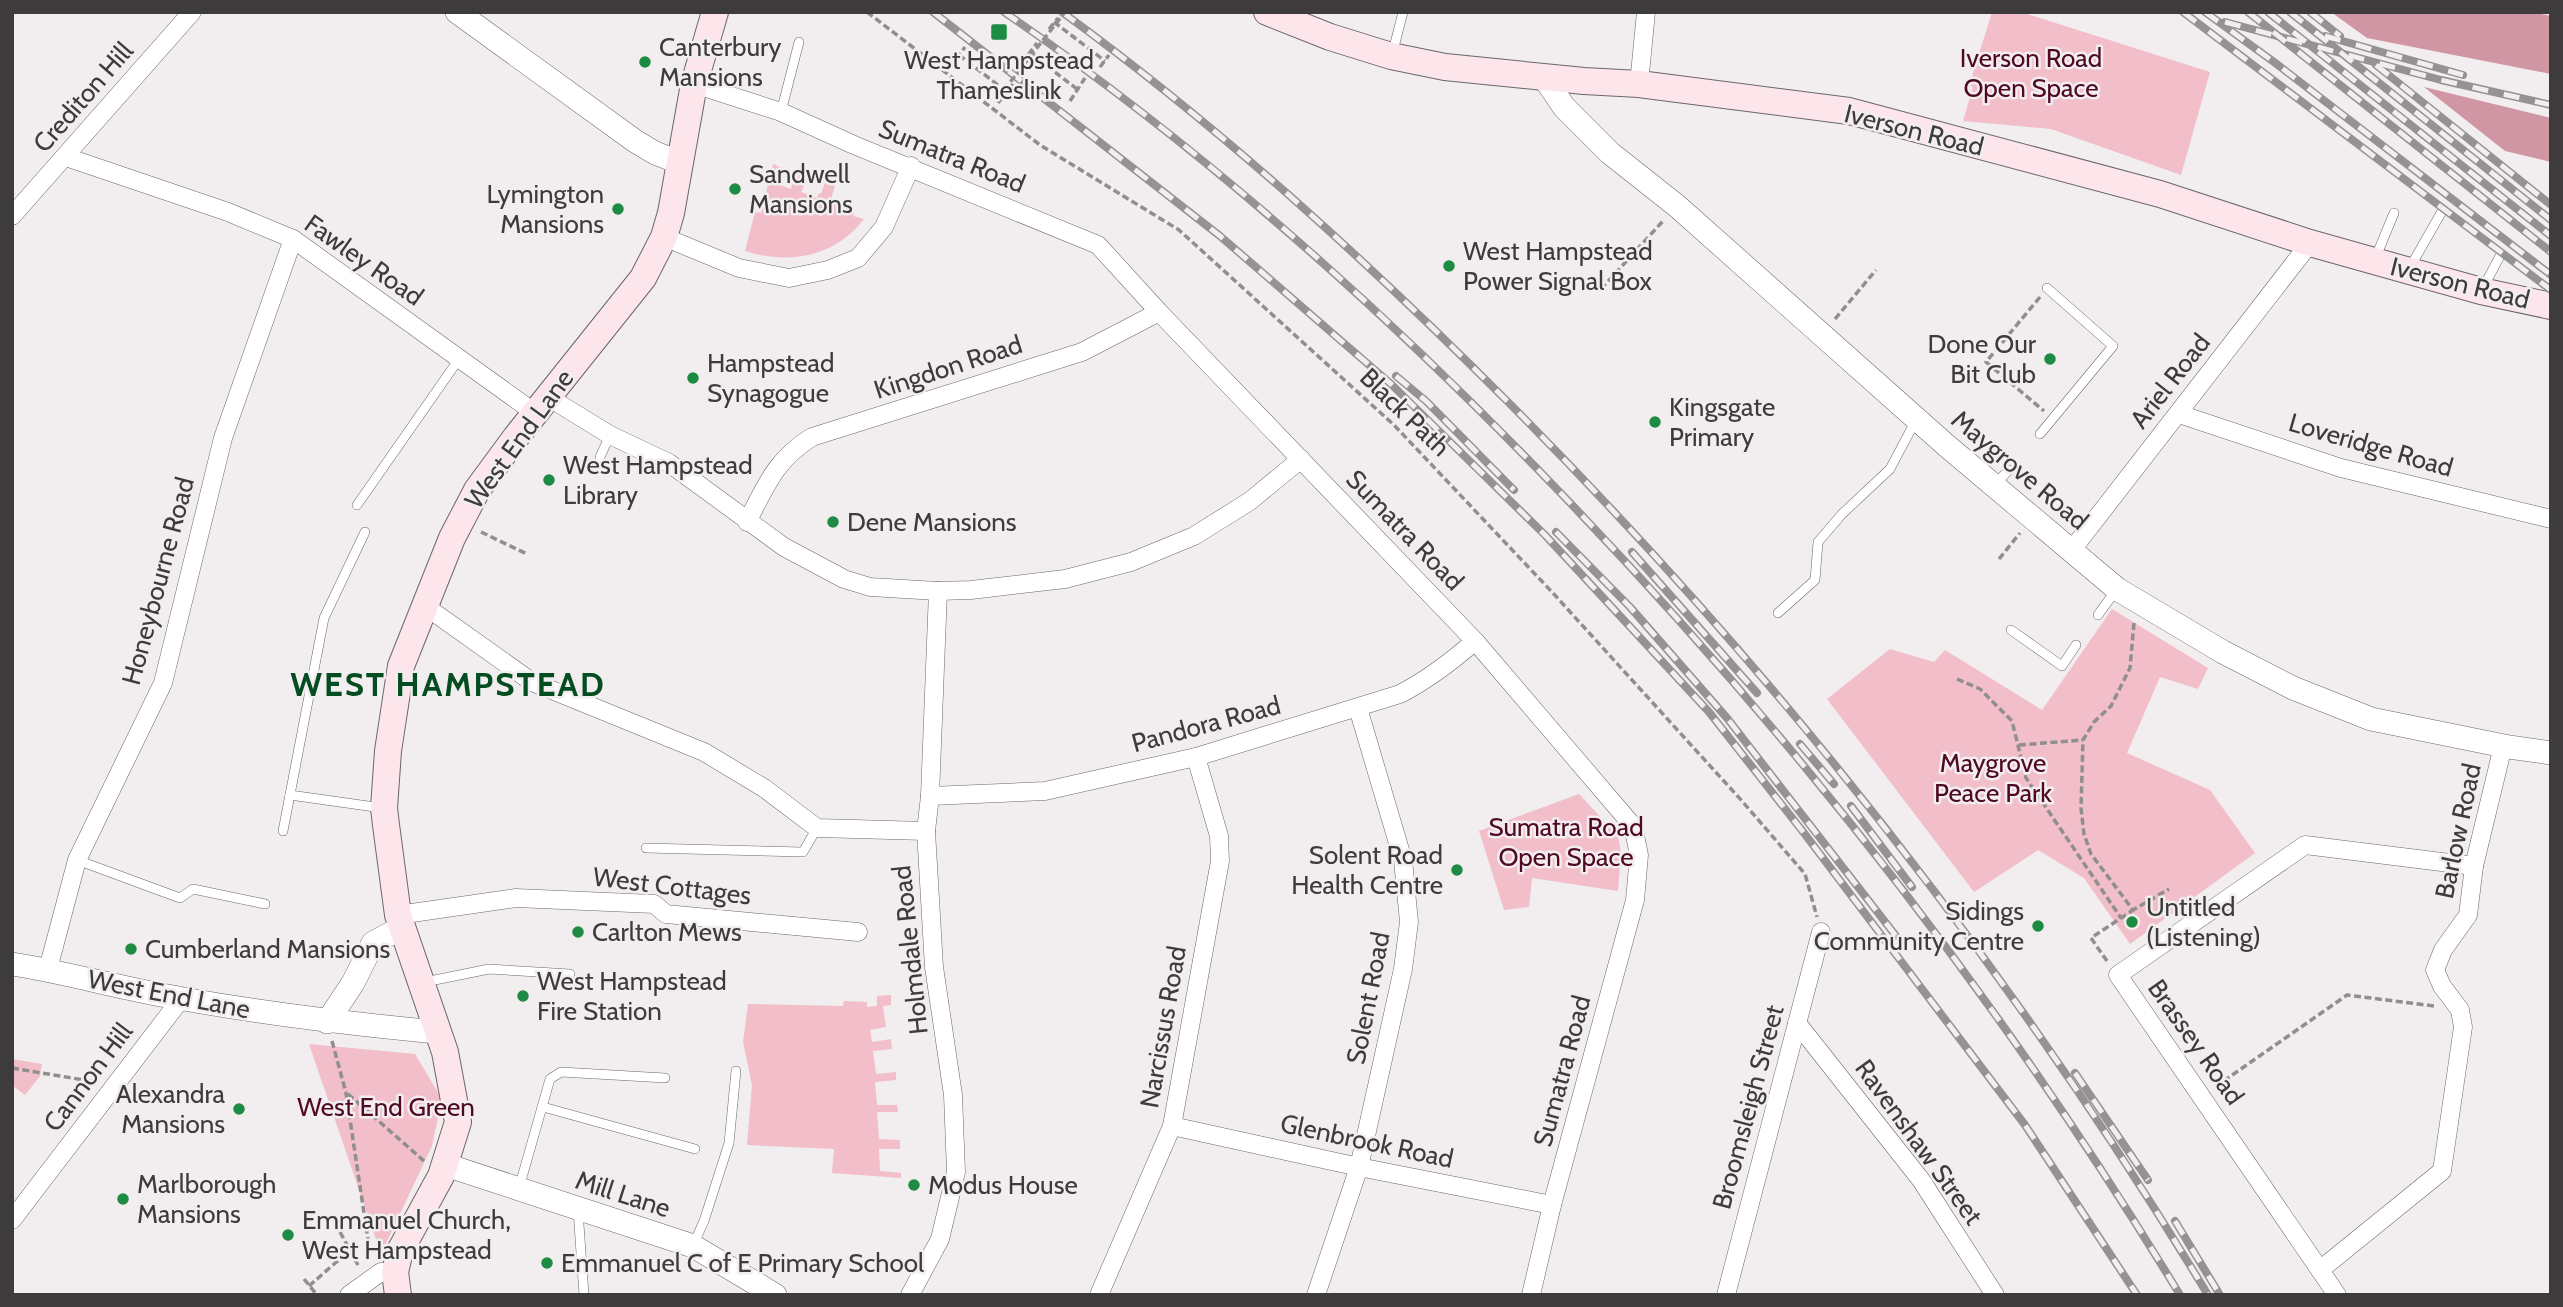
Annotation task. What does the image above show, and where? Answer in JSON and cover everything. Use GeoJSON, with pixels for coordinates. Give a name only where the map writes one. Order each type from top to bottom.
{"type":"FeatureCollection","features":[{"type":"Feature","properties":{"kind":"main road","name":"West End Lane"},"geometry":{"type":"LineString","coordinates":[[396,1284],[400,1251],[443,1170],[458,1122],[445,1052],[399,922],[384,808],[388,751],[401,666],[460,522],[477,490],[643,278],[664,237],[681,163],[694,84],[715,12]]}},
{"type":"Feature","properties":{"kind":"main road","name":"Iverson Road"},"geometry":{"type":"LineString","coordinates":[[1267,12],[1330,37],[1391,56],[1445,66],[1639,84],[1849,111],[2160,194],[2310,243],[2481,291],[2551,306]]}},
{"type":"Feature","properties":{"kind":"street","name":"Crediton Hill"},"geometry":{"type":"LineString","coordinates":[[12,216],[192,12]]}},
{"type":"Feature","properties":{"kind":"street"},"geometry":{"type":"LineString","coordinates":[[457,12],[635,141],[655,153],[681,163]]}},
{"type":"Feature","properties":{"kind":"street"},"geometry":{"type":"LineString","coordinates":[[1639,84],[1646,12]]}},
{"type":"Feature","properties":{"kind":"street","name":"Maygrove Road"},"geometry":{"type":"LineString","coordinates":[[1543,76],[1564,107],[1611,153],[1677,206],[1916,418],[2001,477],[2033,518],[2071,551],[2112,596],[2293,688],[2371,719],[2551,753]]}},
{"type":"Feature","properties":{"kind":"street","name":"Sumatra Road"},"geometry":{"type":"LineString","coordinates":[[694,84],[781,112],[854,145],[911,166],[1098,245],[1475,641],[1633,826],[1639,855],[1635,901],[1552,1205],[1531,1295]]}},
{"type":"Feature","properties":{"kind":"street","name":"Fawley Road"},"geometry":{"type":"LineString","coordinates":[[66,157],[228,212],[293,239],[460,359],[541,405],[669,463],[784,547],[844,579],[870,587],[971,590],[1065,579],[1131,562],[1194,536],[1250,501],[1301,460]]}},
{"type":"Feature","properties":{"kind":"street"},"geometry":{"type":"LineString","coordinates":[[664,237],[739,268],[789,278],[828,270],[858,258],[884,227],[911,166]]}},
{"type":"Feature","properties":{"kind":"street","name":"Honeybourne Road"},"geometry":{"type":"LineString","coordinates":[[48,969],[77,860],[163,683],[223,438],[293,239]]}},
{"type":"Feature","properties":{"kind":"street","name":"Ariel Road"},"geometry":{"type":"LineString","coordinates":[[2071,551],[2310,243]]}},
{"type":"Feature","properties":{"kind":"street","name":"Kingdon Road"},"geometry":{"type":"LineString","coordinates":[[747,522],[778,465],[797,447],[812,438],[1082,352],[1159,312]]}},
{"type":"Feature","properties":{"kind":"street","name":"Loveridge Road"},"geometry":{"type":"LineString","coordinates":[[2179,414],[2341,468],[2551,519]]}},
{"type":"Feature","properties":{"kind":"street","name":"Holmdale Road"},"geometry":{"type":"LineString","coordinates":[[910,1295],[940,1239],[956,1172],[953,1095],[934,967],[926,831],[930,796],[938,591]]}},
{"type":"Feature","properties":{"kind":"street"},"geometry":{"type":"LineString","coordinates":[[425,606],[532,682],[704,752],[764,788],[817,828],[926,831]]}},
{"type":"Feature","properties":{"kind":"street","name":"Pandora Road"},"geometry":{"type":"LineString","coordinates":[[930,796],[1045,791],[1196,757],[1400,694],[1446,667],[1475,641]]}},
{"type":"Feature","properties":{"kind":"street","name":"Solent Road"},"geometry":{"type":"LineString","coordinates":[[1316,1295],[1359,1167],[1403,969],[1409,922],[1403,860],[1358,708]]}},
{"type":"Feature","properties":{"kind":"street","name":"Barlow Road"},"geometry":{"type":"LineString","coordinates":[[2460,1010],[2442,986],[2435,970],[2443,950],[2468,915],[2474,866],[2503,746]]}},
{"type":"Feature","properties":{"kind":"street","name":"Narcissus Road"},"geometry":{"type":"LineString","coordinates":[[1099,1295],[1172,1126],[1220,861],[1219,836],[1196,757]]}},
{"type":"Feature","properties":{"kind":"street","name":"Brassey Road"},"geometry":{"type":"LineString","coordinates":[[2337,1295],[2118,975],[2305,845],[2474,866]]}},
{"type":"Feature","properties":{"kind":"street","name":"West Cottages"},"geometry":{"type":"LineString","coordinates":[[399,922],[516,898],[654,904],[666,914],[858,932]]}},
{"type":"Feature","properties":{"kind":"street"},"geometry":{"type":"LineString","coordinates":[[327,1022],[353,983],[373,943],[399,922]]}},
{"type":"Feature","properties":{"kind":"street","name":"Broomsleigh Street"},"geometry":{"type":"LineString","coordinates":[[1726,1295],[1821,932]]}},
{"type":"Feature","properties":{"kind":"street","name":"West End Lane"},"geometry":{"type":"LineString","coordinates":[[12,964],[48,969],[181,999],[327,1022],[437,1032]]}},
{"type":"Feature","properties":{"kind":"street","name":"Cannon Hill"},"geometry":{"type":"LineString","coordinates":[[12,1220],[181,999]]}},
{"type":"Feature","properties":{"kind":"street"},"geometry":{"type":"LineString","coordinates":[[2320,1270],[2442,1171],[2463,1027],[2460,1010]]}},
{"type":"Feature","properties":{"kind":"street","name":"Ravenshaw Street"},"geometry":{"type":"LineString","coordinates":[[1797,1023],[1921,1180],[1996,1295]]}},
{"type":"Feature","properties":{"kind":"street","name":"Glenbrook Road"},"geometry":{"type":"LineString","coordinates":[[1172,1126],[1552,1205]]}},
{"type":"Feature","properties":{"kind":"street","name":"Mill Lane"},"geometry":{"type":"LineString","coordinates":[[443,1170],[578,1208],[692,1246],[775,1295]]}},
{"type":"Feature","properties":{"kind":"street"},"geometry":{"type":"LineString","coordinates":[[349,1295],[380,1272],[396,1284]]}},
{"type":"Feature","properties":{"kind":"lane"},"geometry":{"type":"LineString","coordinates":[[1391,56],[1403,12]]}},
{"type":"Feature","properties":{"kind":"lane"},"geometry":{"type":"LineString","coordinates":[[781,112],[799,42]]}},
{"type":"Feature","properties":{"kind":"lane"},"geometry":{"type":"LineString","coordinates":[[2374,261],[2394,213]]}},
{"type":"Feature","properties":{"kind":"lane"},"geometry":{"type":"LineString","coordinates":[[2408,270],[2441,213]]}},
{"type":"Feature","properties":{"kind":"lane"},"geometry":{"type":"LineString","coordinates":[[2481,291],[2500,256]]}},
{"type":"Feature","properties":{"kind":"lane"},"geometry":{"type":"LineString","coordinates":[[2040,434],[2113,346],[2047,288]]}},
{"type":"Feature","properties":{"kind":"lane"},"geometry":{"type":"LineString","coordinates":[[357,505],[460,359]]}},
{"type":"Feature","properties":{"kind":"lane"},"geometry":{"type":"LineString","coordinates":[[1778,613],[1815,580],[1818,542],[1842,514],[1890,468],[1916,418]]}},
{"type":"Feature","properties":{"kind":"lane"},"geometry":{"type":"LineString","coordinates":[[600,457],[610,435]]}},
{"type":"Feature","properties":{"kind":"lane"},"geometry":{"type":"LineString","coordinates":[[283,831],[324,618],[365,533]]}},
{"type":"Feature","properties":{"kind":"lane"},"geometry":{"type":"LineString","coordinates":[[2098,615],[2112,596]]}},
{"type":"Feature","properties":{"kind":"lane"},"geometry":{"type":"LineString","coordinates":[[2011,630],[2062,666],[2076,645]]}},
{"type":"Feature","properties":{"kind":"lane"},"geometry":{"type":"LineString","coordinates":[[290,795],[384,808]]}},
{"type":"Feature","properties":{"kind":"lane"},"geometry":{"type":"LineString","coordinates":[[646,848],[803,852],[817,828]]}},
{"type":"Feature","properties":{"kind":"lane"},"geometry":{"type":"LineString","coordinates":[[77,860],[180,898],[193,889],[265,904]]}},
{"type":"Feature","properties":{"kind":"lane"},"geometry":{"type":"LineString","coordinates":[[420,983],[489,969],[570,974]]}},
{"type":"Feature","properties":{"kind":"lane"},"geometry":{"type":"LineString","coordinates":[[692,1246],[704,1221],[729,1143],[736,1071]]}},
{"type":"Feature","properties":{"kind":"lane"},"geometry":{"type":"LineString","coordinates":[[519,1190],[550,1079],[561,1072],[665,1077]]}},
{"type":"Feature","properties":{"kind":"lane"},"geometry":{"type":"LineString","coordinates":[[543,1107],[695,1149]]}},
{"type":"Feature","properties":{"kind":"lane"},"geometry":{"type":"LineString","coordinates":[[578,1208],[584,1295]]}},
{"type":"Feature","properties":{"kind":"path","name":"Black Path"},"geometry":{"type":"LineString","coordinates":[[866,12],[1041,145],[1178,230],[1394,425],[1552,592],[1805,874],[1821,932]]}},
{"type":"Feature","properties":{"kind":"path"},"geometry":{"type":"LineString","coordinates":[[1022,63],[1065,12],[1049,29]]}},
{"type":"Feature","properties":{"kind":"path"},"geometry":{"type":"LineString","coordinates":[[1031,53],[1056,21]]}},
{"type":"Feature","properties":{"kind":"path"},"geometry":{"type":"LineString","coordinates":[[1056,21],[1105,61]]}},
{"type":"Feature","properties":{"kind":"path"},"geometry":{"type":"LineString","coordinates":[[998,103],[1037,43]]}},
{"type":"Feature","properties":{"kind":"path"},"geometry":{"type":"LineString","coordinates":[[950,67],[965,47]]}},
{"type":"Feature","properties":{"kind":"path"},"geometry":{"type":"LineString","coordinates":[[1031,53],[1077,89]]}},
{"type":"Feature","properties":{"kind":"path"},"geometry":{"type":"LineString","coordinates":[[959,55],[1005,91]]}},
{"type":"Feature","properties":{"kind":"path"},"geometry":{"type":"LineString","coordinates":[[1101,67],[1109,55]]}},
{"type":"Feature","properties":{"kind":"path"},"geometry":{"type":"LineString","coordinates":[[1070,101],[1085,78]]}},
{"type":"Feature","properties":{"kind":"path"},"geometry":{"type":"LineString","coordinates":[[1005,91],[1013,84]]}},
{"type":"Feature","properties":{"kind":"path"},"geometry":{"type":"LineString","coordinates":[[1601,289],[1677,206]]}},
{"type":"Feature","properties":{"kind":"path"},"geometry":{"type":"LineString","coordinates":[[1822,334],[1876,270]]}},
{"type":"Feature","properties":{"kind":"path"},"geometry":{"type":"LineString","coordinates":[[2047,288],[1986,362],[2053,419]]}},
{"type":"Feature","properties":{"kind":"path"},"geometry":{"type":"LineString","coordinates":[[1999,559],[2033,518]]}},
{"type":"Feature","properties":{"kind":"path"},"geometry":{"type":"LineString","coordinates":[[460,522],[527,554]]}},
{"type":"Feature","properties":{"kind":"path"},"geometry":{"type":"LineString","coordinates":[[2112,596],[2134,622],[2130,668],[2111,706],[2094,722],[2083,740],[2081,808],[2084,834],[2091,855],[2133,910]]}},
{"type":"Feature","properties":{"kind":"path"},"geometry":{"type":"LineString","coordinates":[[1957,679],[1980,689],[2012,721],[2026,778],[2121,918]]}},
{"type":"Feature","properties":{"kind":"path"},"geometry":{"type":"LineString","coordinates":[[2019,745],[2083,740]]}},
{"type":"Feature","properties":{"kind":"path"},"geometry":{"type":"LineString","coordinates":[[2118,975],[2091,938],[2169,889]]}},
{"type":"Feature","properties":{"kind":"path"},"geometry":{"type":"LineString","coordinates":[[2202,1096],[2347,995],[2460,1010]]}},
{"type":"Feature","properties":{"kind":"path"},"geometry":{"type":"LineString","coordinates":[[327,1022],[346,1093],[370,1253]]}},
{"type":"Feature","properties":{"kind":"path"},"geometry":{"type":"LineString","coordinates":[[12,1068],[115,1086]]}},
{"type":"Feature","properties":{"kind":"path"},"geometry":{"type":"LineString","coordinates":[[346,1093],[443,1170]]}},
{"type":"Feature","properties":{"kind":"path"},"geometry":{"type":"LineString","coordinates":[[340,1232],[358,1265]]}},
{"type":"Feature","properties":{"kind":"path"},"geometry":{"type":"LineString","coordinates":[[309,1286],[349,1250]]}},
{"type":"Feature","properties":{"kind":"path"},"geometry":{"type":"LineString","coordinates":[[303,1279],[317,1295]]}},
{"type":"Feature","properties":{"kind":"green space","name":"Iverson Road Open Space"},"geometry":{"type":"Polygon","coordinates":[[[1992,12],[2021,12],[2210,72],[2181,175],[2051,129],[1963,121],[1973,87],[1969,86],[1992,12]]]}},
{"type":"Feature","properties":{"kind":"green space"},"geometry":{"type":"Polygon","coordinates":[[[773,164],[782,168],[774,183],[791,189],[799,173],[808,177],[801,192],[817,198],[825,182],[835,186],[830,202],[854,211],[853,216],[864,219],[852,232],[825,250],[794,257],[745,251],[755,212],[761,213],[773,164]]]}},
{"type":"Feature","properties":{"kind":"green space","name":"Maygrove Peace Park"},"geometry":{"type":"Polygon","coordinates":[[[2112,609],[2208,668],[2198,689],[2160,677],[2127,753],[2210,790],[2255,853],[2130,944],[2084,878],[2038,850],[1974,892],[1827,699],[1890,649],[1934,662],[1945,650],[2042,710],[2112,609]]]}},
{"type":"Feature","properties":{"kind":"green space","name":"Sumatra Road Open Space"},"geometry":{"type":"Polygon","coordinates":[[[1579,794],[1618,836],[1621,852],[1618,891],[1532,878],[1529,907],[1504,910],[1479,831],[1579,794]]]}},
{"type":"Feature","properties":{"kind":"green space"},"geometry":{"type":"Polygon","coordinates":[[[891,995],[891,1005],[883,1006],[886,1027],[870,1030],[872,1042],[891,1039],[892,1049],[873,1051],[876,1074],[896,1072],[896,1080],[875,1082],[877,1105],[897,1105],[898,1112],[877,1112],[879,1139],[900,1140],[900,1149],[879,1149],[880,1171],[901,1173],[901,1178],[832,1173],[834,1149],[747,1145],[752,1085],[743,1042],[748,1004],[843,1006],[844,1001],[867,1002],[867,1007],[877,1006],[877,996],[891,995]]]}},
{"type":"Feature","properties":{"kind":"green space","name":"West End Green"},"geometry":{"type":"Polygon","coordinates":[[[309,1044],[415,1054],[442,1099],[432,1146],[381,1254],[309,1044]]]}},
{"type":"Feature","properties":{"kind":"green space"},"geometry":{"type":"Polygon","coordinates":[[[12,1059],[42,1064],[40,1076],[25,1095],[12,1085],[12,1059]]]}},
{"type":"Feature","properties":{"kind":"shaded area"},"geometry":{"type":"Polygon","coordinates":[[[2331,12],[2531,12],[2551,16],[2551,74],[2367,38],[2331,12]]]}},
{"type":"Feature","properties":{"kind":"shaded area"},"geometry":{"type":"Polygon","coordinates":[[[2424,87],[2551,118],[2551,162],[2505,151],[2424,87]]]}},
{"type":"Feature","properties":{"kind":"railway"},"geometry":{"type":"LineString","coordinates":[[933,12],[1220,236],[1391,384],[1545,535],[1709,712],[1804,833],[2025,1125],[2137,1295]]}},
{"type":"Feature","properties":{"kind":"railway"},"geometry":{"type":"LineString","coordinates":[[1004,12],[1150,118],[1289,233],[1487,418],[1638,576],[1724,672],[1888,871],[2040,1079],[2112,1186],[2180,1295]]}},
{"type":"Feature","properties":{"kind":"railway"},"geometry":{"type":"LineString","coordinates":[[1062,12],[1236,149],[1401,297],[1606,503],[1702,608],[1884,827],[1970,940],[2133,1174],[2208,1295]]}},
{"type":"Feature","properties":{"kind":"railway"},"geometry":{"type":"LineString","coordinates":[[2183,12],[2551,290]]}},
{"type":"Feature","properties":{"kind":"railway"},"geometry":{"type":"LineString","coordinates":[[2205,12],[2551,275]]}},
{"type":"Feature","properties":{"kind":"railway"},"geometry":{"type":"LineString","coordinates":[[2248,12],[2551,252]]}},
{"type":"Feature","properties":{"kind":"railway"},"geometry":{"type":"LineString","coordinates":[[2268,12],[2551,236]]}},
{"type":"Feature","properties":{"kind":"railway"},"geometry":{"type":"LineString","coordinates":[[2290,12],[2551,220]]}},
{"type":"Feature","properties":{"kind":"railway"},"geometry":{"type":"LineString","coordinates":[[2310,12],[2340,36]]}},
{"type":"Feature","properties":{"kind":"railway"},"geometry":{"type":"LineString","coordinates":[[2225,22],[2441,80],[2551,105]]}},
{"type":"Feature","properties":{"kind":"railway"},"geometry":{"type":"LineString","coordinates":[[2325,36],[2463,75]]}},
{"type":"Feature","properties":{"kind":"railway"},"geometry":{"type":"LineString","coordinates":[[2376,65],[2551,205]]}},
{"type":"Feature","properties":{"kind":"railway"},"geometry":{"type":"LineString","coordinates":[[1396,376],[1426,401],[1514,490]]}},
{"type":"Feature","properties":{"kind":"railway"},"geometry":{"type":"LineString","coordinates":[[1556,532],[1630,607],[1727,718],[1896,936]]}},
{"type":"Feature","properties":{"kind":"railway"},"geometry":{"type":"LineString","coordinates":[[1632,552],[1757,693]]}},
{"type":"Feature","properties":{"kind":"railway"},"geometry":{"type":"LineString","coordinates":[[1800,744],[1834,784]]}},
{"type":"Feature","properties":{"kind":"railway"},"geometry":{"type":"LineString","coordinates":[[1851,806],[1912,887]]}},
{"type":"Feature","properties":{"kind":"railway"},"geometry":{"type":"LineString","coordinates":[[2075,1073],[2148,1180]]}},
{"type":"Feature","properties":{"kind":"railway"},"geometry":{"type":"LineString","coordinates":[[2175,1221],[2220,1295]]}},
{"type":"Feature","properties":{"kind":"place","name":"West Hampstead Thameslink"},"geometry":{"type":"Point","coordinates":[999,32]}},
{"type":"Feature","properties":{"kind":"place","name":"Canterbury Mansions"},"geometry":{"type":"Point","coordinates":[645,62]}},
{"type":"Feature","properties":{"kind":"place","name":"Sandwell Mansions"},"geometry":{"type":"Point","coordinates":[735,189]}},
{"type":"Feature","properties":{"kind":"place","name":"Lymington Mansions"},"geometry":{"type":"Point","coordinates":[618,209]}},
{"type":"Feature","properties":{"kind":"place","name":"West Hampstead Power Signal Box"},"geometry":{"type":"Point","coordinates":[1449,266]}},
{"type":"Feature","properties":{"kind":"place","name":"Done Our Bit Club"},"geometry":{"type":"Point","coordinates":[2050,359]}},
{"type":"Feature","properties":{"kind":"place","name":"Hampstead Synagogue"},"geometry":{"type":"Point","coordinates":[693,378]}},
{"type":"Feature","properties":{"kind":"place","name":"Kingsgate Primary"},"geometry":{"type":"Point","coordinates":[1655,422]}},
{"type":"Feature","properties":{"kind":"place","name":"West Hampstead Library"},"geometry":{"type":"Point","coordinates":[549,480]}},
{"type":"Feature","properties":{"kind":"place","name":"Dene Mansions"},"geometry":{"type":"Point","coordinates":[833,522]}},
{"type":"Feature","properties":{"kind":"place","name":"Solent Road Health Centre"},"geometry":{"type":"Point","coordinates":[1457,870]}},
{"type":"Feature","properties":{"kind":"place","name":"Untitled (Listening)"},"geometry":{"type":"Point","coordinates":[2132,922]}},
{"type":"Feature","properties":{"kind":"place","name":"Sidings Community Centre"},"geometry":{"type":"Point","coordinates":[2038,926]}},
{"type":"Feature","properties":{"kind":"place","name":"Carlton Mews"},"geometry":{"type":"Point","coordinates":[578,932]}},
{"type":"Feature","properties":{"kind":"place","name":"Cumberland Mansions"},"geometry":{"type":"Point","coordinates":[131,949]}},
{"type":"Feature","properties":{"kind":"place","name":"West Hampstead Fire Station"},"geometry":{"type":"Point","coordinates":[523,996]}},
{"type":"Feature","properties":{"kind":"place","name":"Alexandra Mansions"},"geometry":{"type":"Point","coordinates":[239,1109]}},
{"type":"Feature","properties":{"kind":"place","name":"Modus House"},"geometry":{"type":"Point","coordinates":[914,1185]}},
{"type":"Feature","properties":{"kind":"place","name":"Marlborough Mansions"},"geometry":{"type":"Point","coordinates":[123,1199]}},
{"type":"Feature","properties":{"kind":"place","name":"Emmanuel Church, West Hampstead"},"geometry":{"type":"Point","coordinates":[288,1235]}},
{"type":"Feature","properties":{"kind":"place","name":"Emmanuel C of E Primary School"},"geometry":{"type":"Point","coordinates":[547,1263]}},
{"type":"Feature","properties":{"kind":"district","name":"WEST HAMPSTEAD"},"geometry":{"type":"Point","coordinates":[448,684]}}]}
